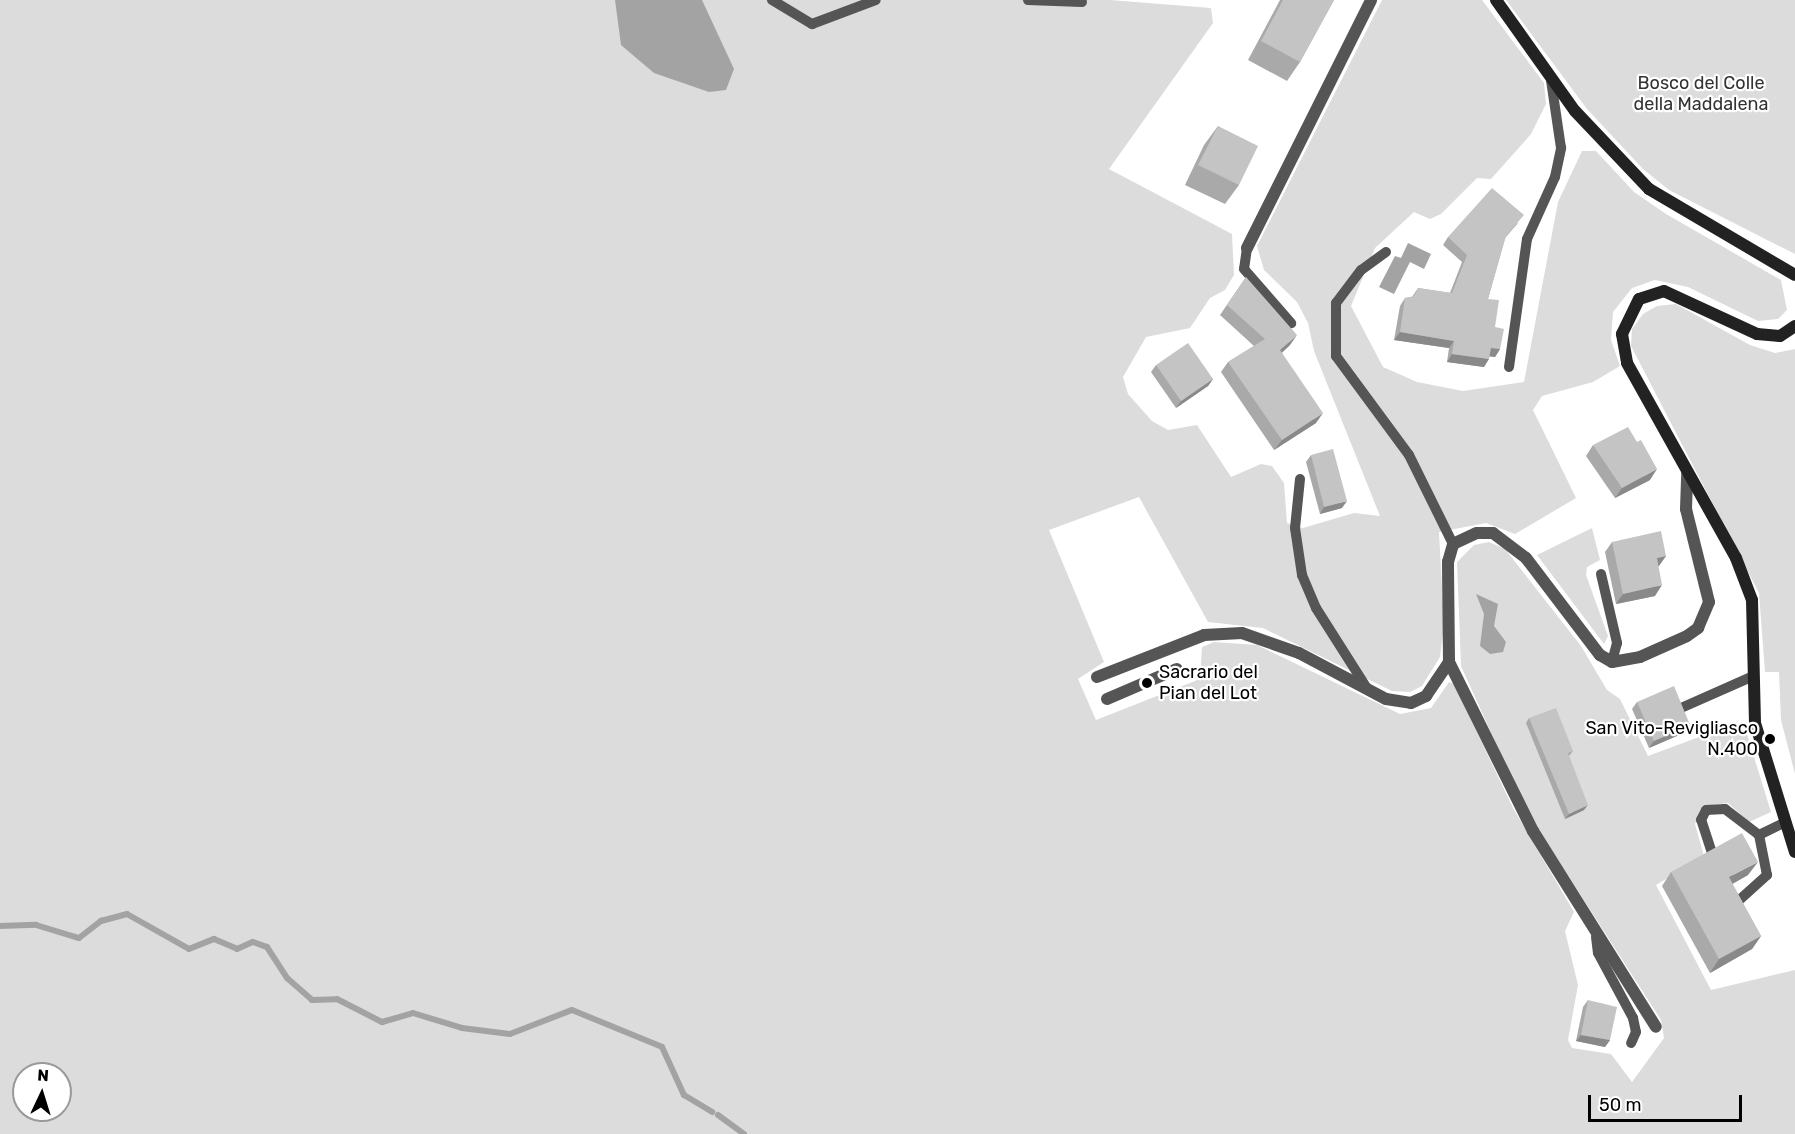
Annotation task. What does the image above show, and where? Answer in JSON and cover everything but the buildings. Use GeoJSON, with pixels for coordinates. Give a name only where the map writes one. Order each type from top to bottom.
{"type":"FeatureCollection","features":[{"type":"Feature","properties":{"kind":"street"},"geometry":{"type":"LineString","coordinates":[[1247,248],[1371,0]]}},
{"type":"Feature","properties":{"kind":"street"},"geometry":{"type":"LineString","coordinates":[[1496,0],[1551,80],[1649,189],[1795,275]]}},
{"type":"Feature","properties":{"kind":"street"},"geometry":{"type":"LineString","coordinates":[[1795,326],[1780,336],[1757,334],[1664,291],[1639,298],[1630,310],[1622,334],[1627,363],[1736,558],[1752,600],[1751,677],[1758,742],[1795,852]]}},
{"type":"Feature","properties":{"kind":"street"},"geometry":{"type":"LineString","coordinates":[[1656,1027],[1596,937],[1533,831],[1449,662],[1448,562],[1453,544],[1477,533],[1508,541],[1600,655],[1612,662],[1640,657],[1688,636],[1704,617],[1707,577],[1686,509],[1687,473]]}},
{"type":"Feature","properties":{"kind":"street"},"geometry":{"type":"LineString","coordinates":[[1097,677],[1204,635],[1242,633],[1262,637],[1397,704],[1411,703],[1426,696],[1449,662]]}},
{"type":"Feature","properties":{"kind":"street"},"geometry":{"type":"LineString","coordinates":[[1107,699],[1176,669]]}},
{"type":"Feature","properties":{"kind":"lane"},"geometry":{"type":"LineString","coordinates":[[772,0],[812,24],[876,0]]}},
{"type":"Feature","properties":{"kind":"lane"},"geometry":{"type":"LineString","coordinates":[[1028,0],[1082,2]]}},
{"type":"Feature","properties":{"kind":"lane"},"geometry":{"type":"LineString","coordinates":[[1509,367],[1527,239],[1555,177],[1561,148],[1551,80]]}},
{"type":"Feature","properties":{"kind":"lane"},"geometry":{"type":"LineString","coordinates":[[1247,248],[1244,268],[1291,323]]}},
{"type":"Feature","properties":{"kind":"lane"},"geometry":{"type":"LineString","coordinates":[[1386,252],[1361,270],[1336,303],[1336,356],[1410,455],[1453,544]]}},
{"type":"Feature","properties":{"kind":"lane"},"geometry":{"type":"LineString","coordinates":[[1300,479],[1295,528],[1302,574],[1316,608],[1368,690]]}},
{"type":"Feature","properties":{"kind":"lane"},"geometry":{"type":"LineString","coordinates":[[1601,574],[1617,643],[1612,662]]}},
{"type":"Feature","properties":{"kind":"lane"},"geometry":{"type":"LineString","coordinates":[[1681,708],[1751,677]]}},
{"type":"Feature","properties":{"kind":"lane"},"geometry":{"type":"LineString","coordinates":[[1712,853],[1701,820],[1706,810],[1725,809],[1759,835],[1767,875],[1736,903]]}},
{"type":"Feature","properties":{"kind":"lane"},"geometry":{"type":"LineString","coordinates":[[1759,835],[1784,823]]}},
{"type":"Feature","properties":{"kind":"lane"},"geometry":{"type":"LineString","coordinates":[[1596,937],[1598,953],[1633,1018],[1636,1032],[1631,1043]]}},
{"type":"Feature","properties":{"kind":"green space"},"geometry":{"type":"Polygon","coordinates":[[[0,0],[1110,0],[1211,8],[1213,23],[1109,169],[1232,234],[1234,275],[1225,290],[1210,298],[1190,328],[1146,337],[1123,377],[1128,394],[1152,421],[1168,430],[1197,425],[1231,477],[1261,464],[1272,466],[1284,483],[1287,523],[1303,528],[1354,513],[1380,516],[1314,351],[1308,323],[1297,302],[1264,270],[1257,246],[1382,0],[1482,0],[1544,83],[1546,104],[1531,134],[1491,179],[1477,178],[1441,214],[1430,219],[1414,212],[1375,248],[1351,306],[1383,367],[1417,382],[1463,391],[1524,382],[1558,202],[1582,151],[1596,151],[1634,192],[1666,214],[1781,280],[1787,310],[1778,319],[1758,321],[1688,287],[1655,280],[1632,288],[1613,312],[1611,340],[1620,366],[1593,382],[1542,396],[1533,410],[1576,498],[1515,534],[1486,523],[1439,532],[1444,625],[1440,657],[1422,686],[1410,692],[1392,691],[1263,628],[1208,622],[1139,497],[1049,530],[1104,662],[1078,679],[1096,720],[1200,679],[1202,647],[1214,642],[1257,645],[1400,714],[1431,708],[1449,682],[1454,684],[1513,808],[1574,912],[1565,931],[1578,985],[1568,1040],[1572,1048],[1611,1054],[1632,1082],[1664,1038],[1661,1020],[1526,810],[1461,666],[1457,562],[1474,545],[1489,542],[1505,549],[1581,646],[1607,690],[1620,699],[1648,756],[1707,734],[1746,731],[1771,812],[1749,822],[1728,803],[1703,806],[1695,824],[1704,856],[1656,885],[1711,990],[1795,970],[1795,1134],[0,1134],[0,0]]]}},
{"type":"Feature","properties":{"kind":"green space","name":"Bosco del Colle della Maddalena"},"geometry":{"type":"Polygon","coordinates":[[[1506,0],[1795,0],[1795,254],[1669,190],[1643,169],[1587,109],[1506,0]]]}},
{"type":"Feature","properties":{"kind":"green space"},"geometry":{"type":"Polygon","coordinates":[[[1676,304],[1750,345],[1775,353],[1795,349],[1795,774],[1781,720],[1779,672],[1765,672],[1759,593],[1631,346],[1632,329],[1643,314],[1657,306],[1676,304]]]}},
{"type":"Feature","properties":{"kind":"green space"},"geometry":{"type":"Polygon","coordinates":[[[1592,528],[1600,560],[1587,567],[1586,575],[1608,636],[1604,644],[1537,555],[1592,528]]]}},
{"type":"Feature","properties":{"kind":"shaded area"},"geometry":{"type":"Polygon","coordinates":[[[615,0],[702,0],[734,69],[726,90],[709,92],[654,73],[621,45],[615,0]]]}},
{"type":"Feature","properties":{"kind":"shaded area"},"geometry":{"type":"Polygon","coordinates":[[[1408,243],[1431,254],[1424,269],[1410,262],[1394,294],[1379,287],[1395,256],[1401,258],[1408,243]]]}},
{"type":"Feature","properties":{"kind":"shaded area"},"geometry":{"type":"Polygon","coordinates":[[[1476,594],[1498,604],[1494,626],[1506,642],[1503,652],[1490,654],[1480,646],[1484,614],[1476,594]]]}},
{"type":"Feature","properties":{"kind":"waterway"},"geometry":{"type":"LineString","coordinates":[[0,926],[36,925],[79,938],[101,921],[127,914],[189,949],[214,939],[237,949],[253,942],[267,947],[287,978],[312,1000],[337,999],[382,1022],[413,1013],[462,1028],[510,1034],[572,1010],[662,1047],[684,1095],[712,1112]]}},
{"type":"Feature","properties":{"kind":"waterway"},"geometry":{"type":"LineString","coordinates":[[718,1115],[744,1134]]}},
{"type":"Feature","properties":{"kind":"place","name":"Sacrario del Pian del Lot"},"geometry":{"type":"Point","coordinates":[1147,683]}},
{"type":"Feature","properties":{"kind":"place","name":"San Vito-Revigliasco N.400"},"geometry":{"type":"Point","coordinates":[1770,739]}}]}
